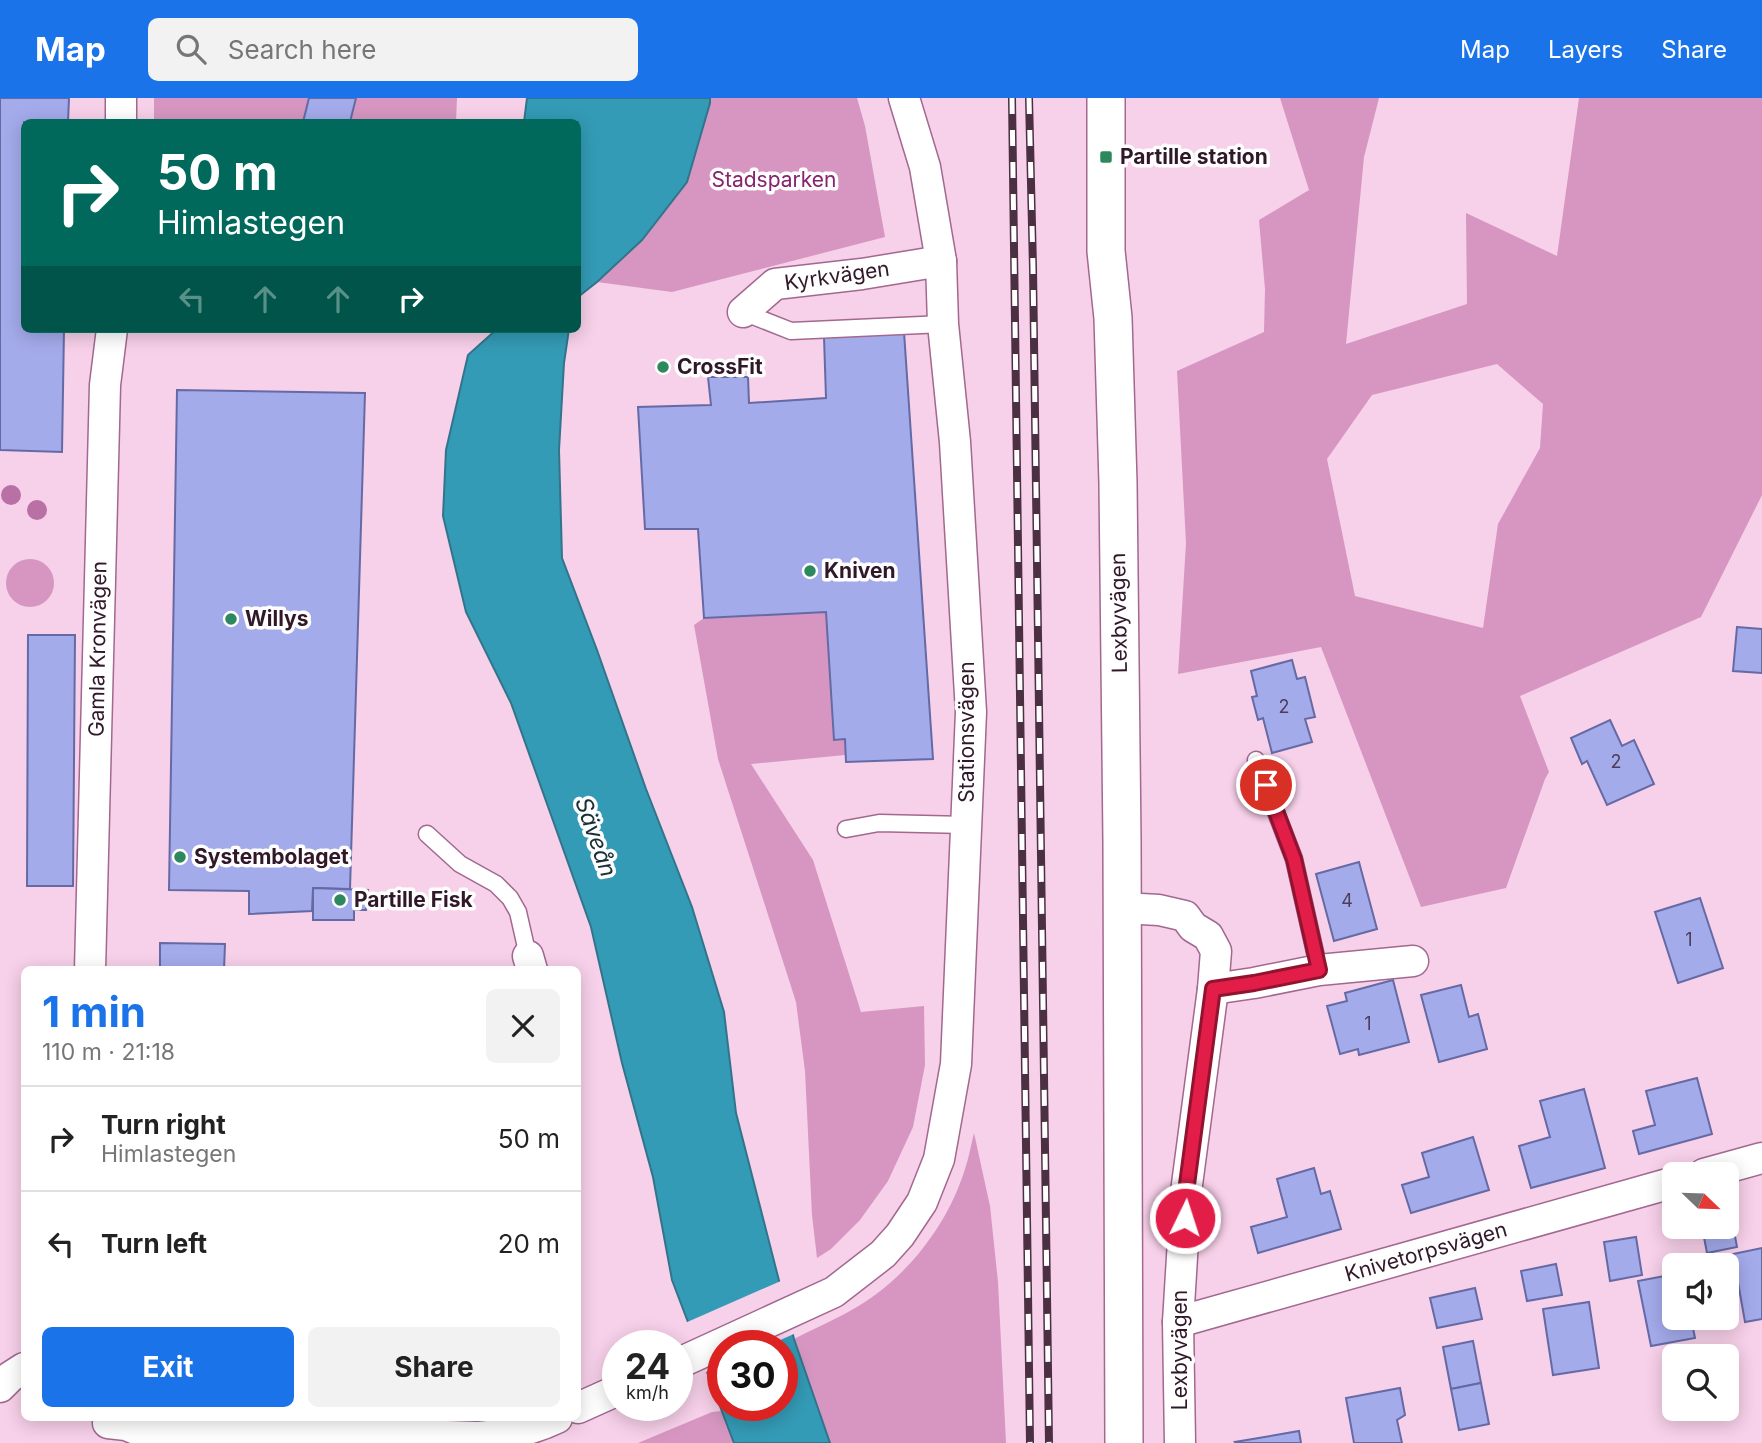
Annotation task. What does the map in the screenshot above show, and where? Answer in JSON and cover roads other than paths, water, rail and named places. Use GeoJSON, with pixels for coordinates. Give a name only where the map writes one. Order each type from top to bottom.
{"type":"FeatureCollection","features":[{"type":"Feature","properties":{"kind":"street"},"geometry":{"type":"LineString","coordinates":[[121,98],[121,119]]}},
{"type":"Feature","properties":{"kind":"street","name":"Stationsvägen"},"geometry":{"type":"LineString","coordinates":[[693,1357],[834,1292],[883,1254],[922,1202],[939,1159],[948,1116],[956,1064],[971,712],[955,442],[943,324],[941,261],[925,167],[904,98]]}},
{"type":"Feature","properties":{"kind":"street","name":"Lexbyvägen"},"geometry":{"type":"LineString","coordinates":[[1105,98],[1106,251],[1113,318],[1118,483],[1124,1443]]}},
{"type":"Feature","properties":{"kind":"street","name":"Lexbyvägen"},"geometry":{"type":"LineString","coordinates":[[1113,318],[1122,269],[1124,98]]}},
{"type":"Feature","properties":{"kind":"street","name":"Kyrkvägen"},"geometry":{"type":"LineString","coordinates":[[743,312],[775,284],[941,261]]}},
{"type":"Feature","properties":{"kind":"street","name":"Gamla Kronvägen"},"geometry":{"type":"LineString","coordinates":[[90,966],[105,385],[112,333]]}},
{"type":"Feature","properties":{"kind":"street","name":"Lexbyvägen"},"geometry":{"type":"LineString","coordinates":[[1122,908],[1159,910],[1185,916],[1193,927],[1208,936],[1216,951],[1186,1192],[1178,1322],[1180,1443]]}},
{"type":"Feature","properties":{"kind":"street"},"geometry":{"type":"LineString","coordinates":[[1213,989],[1319,970],[1413,961]]}},
{"type":"Feature","properties":{"kind":"street"},"geometry":{"type":"LineString","coordinates":[[1740,1164],[1762,1158]]}},
{"type":"Feature","properties":{"kind":"street","name":"Knivetorpsvägen"},"geometry":{"type":"LineString","coordinates":[[1178,1322],[1662,1186]]}},
{"type":"Feature","properties":{"kind":"street"},"geometry":{"type":"LineString","coordinates":[[0,1387],[21,1370]]}},
{"type":"Feature","properties":{"kind":"street"},"geometry":{"type":"LineString","coordinates":[[581,1401],[602,1395]]}},
{"type":"Feature","properties":{"kind":"street"},"geometry":{"type":"LineString","coordinates":[[107,1428],[126,1425],[143,1432],[266,1424],[479,1437],[514,1433],[548,1421]]}},
{"type":"Feature","properties":{"kind":"lane"},"geometry":{"type":"LineString","coordinates":[[743,312],[791,331],[943,324]]}},
{"type":"Feature","properties":{"kind":"lane"},"geometry":{"type":"LineString","coordinates":[[1256,760],[1294,859],[1319,970]]}},
{"type":"Feature","properties":{"kind":"lane"},"geometry":{"type":"LineString","coordinates":[[846,829],[878,823],[966,825]]}},
{"type":"Feature","properties":{"kind":"lane"},"geometry":{"type":"LineString","coordinates":[[427,834],[460,864],[496,884],[510,898],[518,912],[530,962]]}},
{"type":"Feature","properties":{"kind":"water"},"geometry":{"type":"Polygon","coordinates":[[[527,98],[710,98],[687,182],[642,240],[581,295],[581,119],[524,119],[527,98]]]}},
{"type":"Feature","properties":{"kind":"water","name":"Säveån"},"geometry":{"type":"Polygon","coordinates":[[[493,333],[568,333],[559,450],[562,558],[692,907],[724,1012],[736,1113],[792,1330],[707,1330],[707,1372],[672,1280],[653,1177],[622,1063],[591,927],[511,703],[466,612],[443,516],[446,450],[468,355],[493,333]]]}},
{"type":"Feature","properties":{"kind":"water"},"geometry":{"type":"Polygon","coordinates":[[[798,1351],[830,1443],[734,1443],[726,1421],[798,1421],[798,1351]]]}},
{"type":"Feature","properties":{"kind":"railway"},"geometry":{"type":"LineString","coordinates":[[1012,98],[1030,1443]]}},
{"type":"Feature","properties":{"kind":"railway"},"geometry":{"type":"LineString","coordinates":[[1029,98],[1049,1443]]}},
{"type":"Feature","properties":{"kind":"place","name":"Partille station"},"geometry":{"type":"Point","coordinates":[1106,157]}},
{"type":"Feature","properties":{"kind":"place","name":"CrossFit"},"geometry":{"type":"Point","coordinates":[663,367]}},
{"type":"Feature","properties":{"kind":"place","name":"Kniven"},"geometry":{"type":"Point","coordinates":[810,571]}},
{"type":"Feature","properties":{"kind":"place","name":"Willys"},"geometry":{"type":"Point","coordinates":[231,619]}},
{"type":"Feature","properties":{"kind":"place","name":"Systembolaget"},"geometry":{"type":"Point","coordinates":[180,857]}},
{"type":"Feature","properties":{"kind":"place","name":"Partille Fisk"},"geometry":{"type":"Point","coordinates":[340,900]}},
{"type":"Feature","properties":{"kind":"park label","name":"Stadsparken"},"geometry":{"type":"Point","coordinates":[774,180]}}]}
